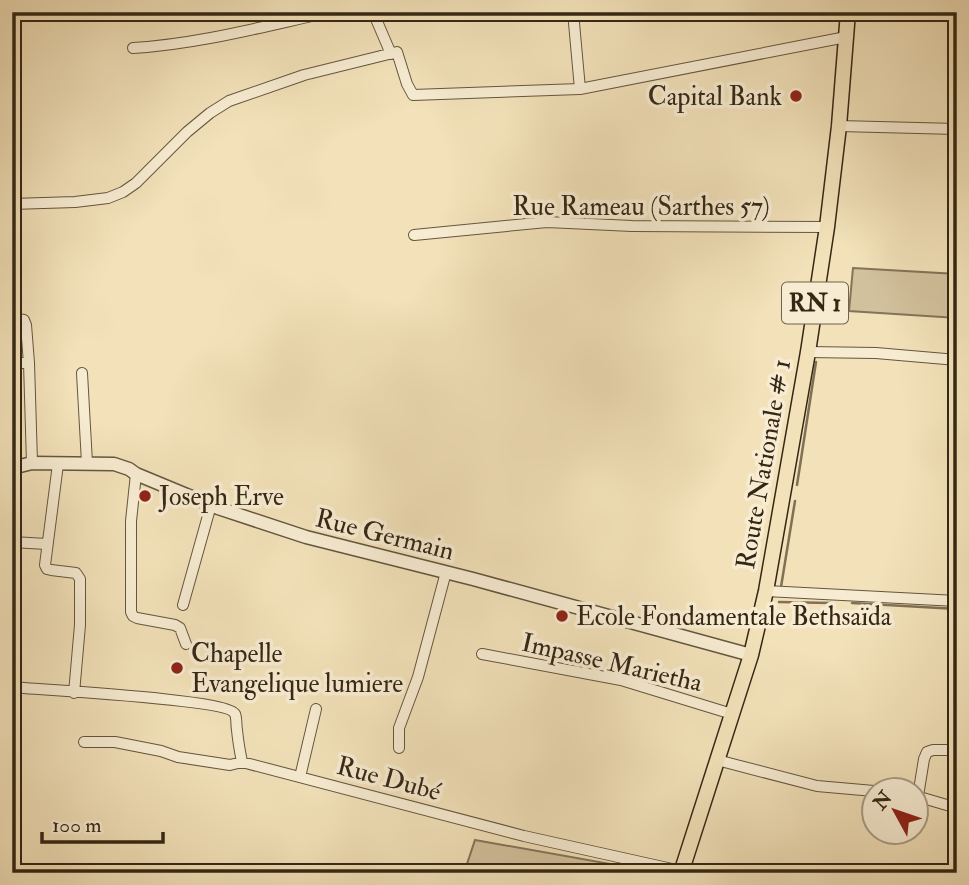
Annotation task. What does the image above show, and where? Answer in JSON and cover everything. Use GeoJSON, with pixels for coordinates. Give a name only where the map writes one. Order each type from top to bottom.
{"type":"FeatureCollection","features":[{"type":"Feature","properties":{"kind":"main road","name":"Route Nationale # 1"},"geometry":{"type":"LineString","coordinates":[[681,872],[751,655],[766,591],[827,227],[839,126],[848,12]]}},
{"type":"Feature","properties":{"kind":"street"},"geometry":{"type":"LineString","coordinates":[[132,48],[220,36],[330,12]]}},
{"type":"Feature","properties":{"kind":"street"},"geometry":{"type":"LineString","coordinates":[[373,12],[414,95],[580,89],[846,37]]}},
{"type":"Feature","properties":{"kind":"street"},"geometry":{"type":"LineString","coordinates":[[573,12],[580,89]]}},
{"type":"Feature","properties":{"kind":"street"},"geometry":{"type":"LineString","coordinates":[[12,204],[108,198],[136,183],[187,132],[229,102],[304,75],[394,53]]}},
{"type":"Feature","properties":{"kind":"street"},"geometry":{"type":"LineString","coordinates":[[839,126],[957,128]]}},
{"type":"Feature","properties":{"kind":"street","name":"Rue Rameau (Sarthes 57)"},"geometry":{"type":"LineString","coordinates":[[414,235],[547,222],[632,226],[827,227]]}},
{"type":"Feature","properties":{"kind":"street"},"geometry":{"type":"LineString","coordinates":[[12,318],[24,320],[29,363],[32,463]]}},
{"type":"Feature","properties":{"kind":"street"},"geometry":{"type":"LineString","coordinates":[[808,352],[876,353],[957,359]]}},
{"type":"Feature","properties":{"kind":"street"},"geometry":{"type":"LineString","coordinates":[[12,363],[29,363]]}},
{"type":"Feature","properties":{"kind":"street"},"geometry":{"type":"LineString","coordinates":[[82,373],[88,463]]}},
{"type":"Feature","properties":{"kind":"street","name":"Rue Germain"},"geometry":{"type":"LineString","coordinates":[[12,468],[32,463],[114,464],[269,526],[751,655]]}},
{"type":"Feature","properties":{"kind":"street"},"geometry":{"type":"LineString","coordinates":[[58,464],[45,565],[47,569],[76,573],[80,579],[80,625],[74,693]]}},
{"type":"Feature","properties":{"kind":"street"},"geometry":{"type":"LineString","coordinates":[[136,474],[131,521],[131,612],[136,618],[175,625],[180,628],[186,643]]}},
{"type":"Feature","properties":{"kind":"street"},"geometry":{"type":"LineString","coordinates":[[183,605],[211,505]]}},
{"type":"Feature","properties":{"kind":"street"},"geometry":{"type":"LineString","coordinates":[[12,542],[47,544]]}},
{"type":"Feature","properties":{"kind":"street"},"geometry":{"type":"LineString","coordinates":[[399,748],[399,728],[418,677],[446,572]]}},
{"type":"Feature","properties":{"kind":"street"},"geometry":{"type":"LineString","coordinates":[[766,591],[957,601]]}},
{"type":"Feature","properties":{"kind":"street","name":"Impasse Marietha"},"geometry":{"type":"LineString","coordinates":[[482,654],[621,680],[732,713]]}},
{"type":"Feature","properties":{"kind":"street"},"geometry":{"type":"LineString","coordinates":[[12,687],[185,701],[233,711],[236,715],[242,762]]}},
{"type":"Feature","properties":{"kind":"street"},"geometry":{"type":"LineString","coordinates":[[300,777],[316,709]]}},
{"type":"Feature","properties":{"kind":"street","name":"Rue Dubé"},"geometry":{"type":"LineString","coordinates":[[84,742],[115,742],[178,757],[230,765],[242,762],[524,836],[681,872]]}},
{"type":"Feature","properties":{"kind":"street"},"geometry":{"type":"LineString","coordinates":[[921,776],[927,752],[957,750]]}},
{"type":"Feature","properties":{"kind":"street"},"geometry":{"type":"LineString","coordinates":[[717,761],[817,786],[860,790]]}},
{"type":"Feature","properties":{"kind":"street"},"geometry":{"type":"LineString","coordinates":[[930,800],[957,808]]}},
{"type":"Feature","properties":{"kind":"shaded area"},"geometry":{"type":"Polygon","coordinates":[[[853,268],[957,274],[957,318],[849,311],[853,268]]]}},
{"type":"Feature","properties":{"kind":"shaded area"},"geometry":{"type":"Polygon","coordinates":[[[475,840],[633,868],[633,873],[491,873],[467,864],[475,840]]]}},
{"type":"Feature","properties":{"kind":"waterway"},"geometry":{"type":"LineString","coordinates":[[797,485],[816,362]]}},
{"type":"Feature","properties":{"kind":"waterway"},"geometry":{"type":"LineString","coordinates":[[781,587],[795,501]]}},
{"type":"Feature","properties":{"kind":"waterway"},"geometry":{"type":"LineString","coordinates":[[779,602],[831,603]]}},
{"type":"Feature","properties":{"kind":"waterway"},"geometry":{"type":"LineString","coordinates":[[852,603],[957,609]]}},
{"type":"Feature","properties":{"kind":"place","name":"Capital Bank"},"geometry":{"type":"Point","coordinates":[796,96]}},
{"type":"Feature","properties":{"kind":"place","name":"Joseph Erve"},"geometry":{"type":"Point","coordinates":[145,496]}},
{"type":"Feature","properties":{"kind":"place","name":"Ecole Fondamentale Bethsaïda"},"geometry":{"type":"Point","coordinates":[562,616]}},
{"type":"Feature","properties":{"kind":"place","name":"Chapelle Evangelique lumiere"},"geometry":{"type":"Point","coordinates":[177,668]}}]}
